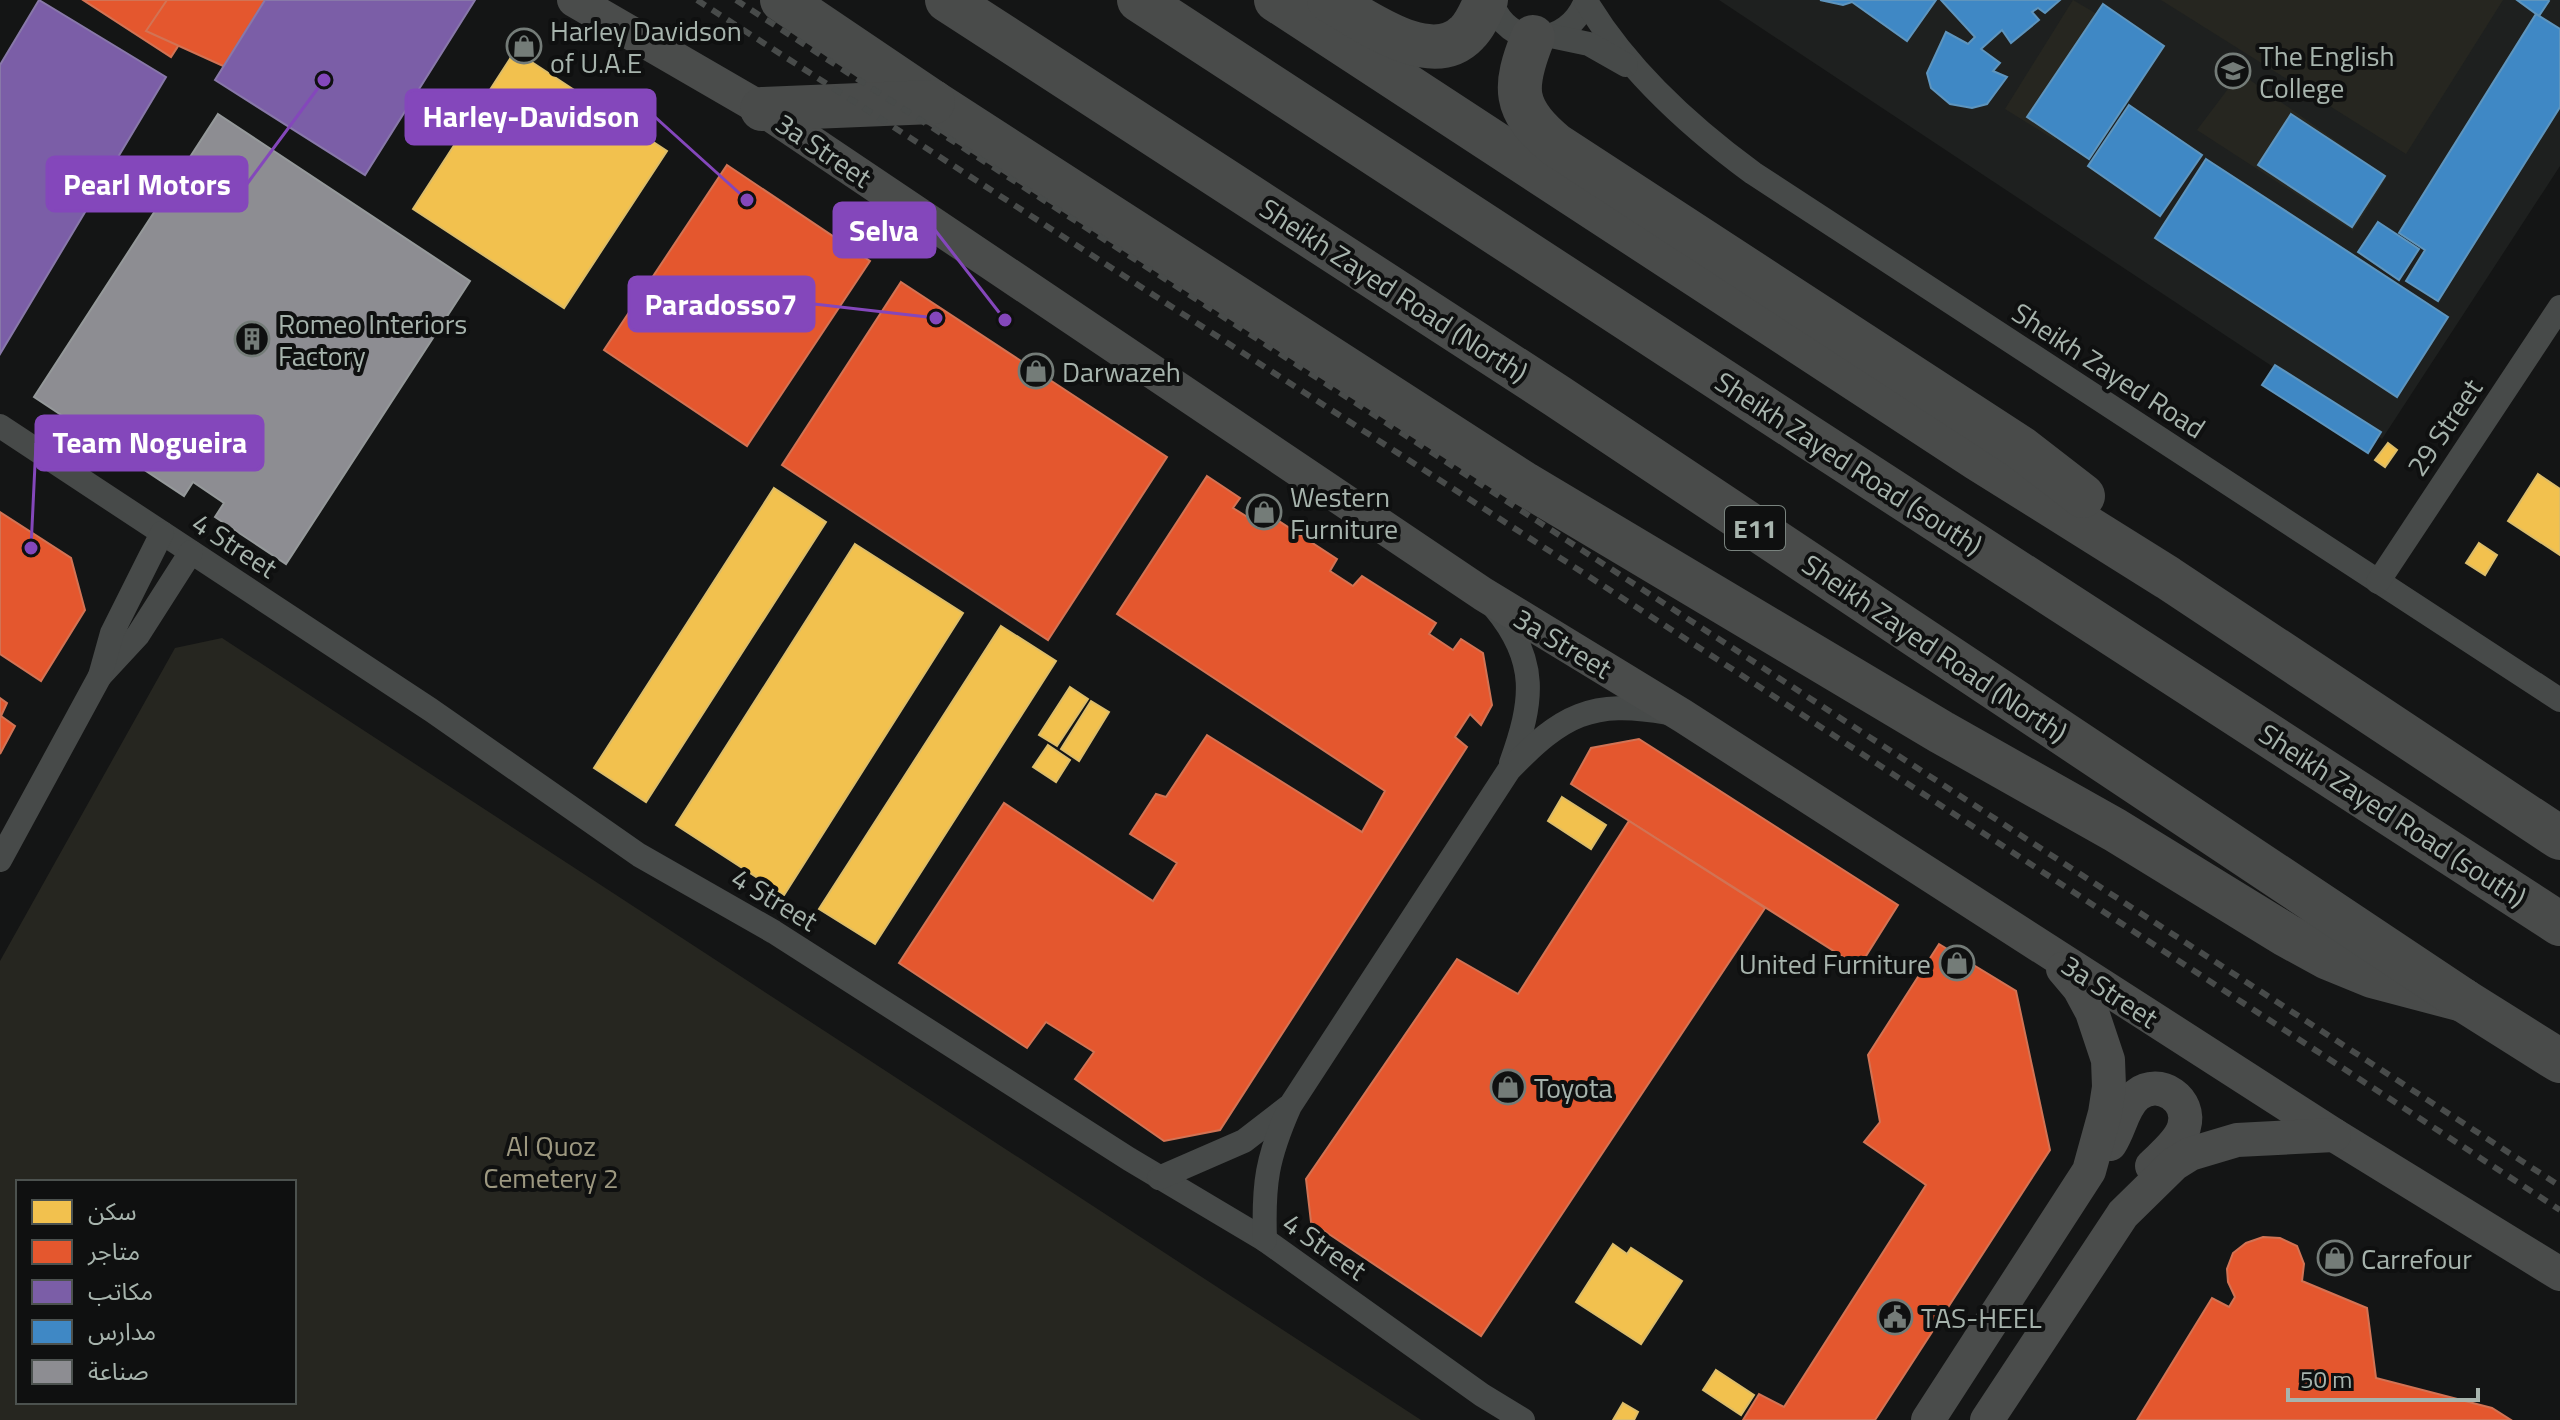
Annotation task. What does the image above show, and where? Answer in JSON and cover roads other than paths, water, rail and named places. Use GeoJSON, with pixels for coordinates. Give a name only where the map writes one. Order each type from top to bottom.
{"type":"FeatureCollection","features":[{"type":"Feature","properties":{"kind":"highway"},"geometry":{"type":"LineString","coordinates":[[782,0],[933,102],[1525,484],[1941,732],[2115,830],[2328,958],[2372,976],[2463,1000]]}},
{"type":"Feature","properties":{"kind":"highway","name":"Sheikh Zayed Road (North)"},"geometry":{"type":"LineString","coordinates":[[947,0],[1557,396],[2463,1000],[2560,1061]]}},
{"type":"Feature","properties":{"kind":"highway","name":"Sheikh Zayed Road (south)"},"geometry":{"type":"LineString","coordinates":[[1139,0],[2560,924]]}},
{"type":"Feature","properties":{"kind":"highway"},"geometry":{"type":"LineString","coordinates":[[1276,0],[1978,459],[2168,578],[2560,838]]}},
{"type":"Feature","properties":{"kind":"highway"},"geometry":{"type":"LineString","coordinates":[[1329,0],[1408,43],[1444,46],[1468,33],[1489,0]]}},
{"type":"Feature","properties":{"kind":"highway"},"geometry":{"type":"LineString","coordinates":[[1542,37],[1520,71],[1519,89],[1531,122],[1543,134],[2021,448],[2098,509],[2168,578]]}},
{"type":"Feature","properties":{"kind":"highway"},"geometry":{"type":"LineString","coordinates":[[762,109],[933,102]]}},
{"type":"Feature","properties":{"kind":"street","name":"3a Street"},"geometry":{"type":"LineString","coordinates":[[574,0],[762,109],[1483,594],[1683,716],[2334,1135],[2560,1274]]}},
{"type":"Feature","properties":{"kind":"street","name":"Sheikh Zayed Road"},"geometry":{"type":"LineString","coordinates":[[1489,0],[1503,23],[1512,30],[1589,44],[1638,72]]}},
{"type":"Feature","properties":{"kind":"street","name":"Sheikh Zayed Road"},"geometry":{"type":"LineString","coordinates":[[1586,1],[1604,30],[1638,72],[1706,136],[1753,173],[2560,700]]}},
{"type":"Feature","properties":{"kind":"street"},"geometry":{"type":"LineString","coordinates":[[1542,37],[1573,23],[1586,1]]}},
{"type":"Feature","properties":{"kind":"street","name":"29 Street"},"geometry":{"type":"LineString","coordinates":[[2378,582],[2560,307]]}},
{"type":"Feature","properties":{"kind":"street","name":"4 Street"},"geometry":{"type":"LineString","coordinates":[[0,426],[431,710],[639,855],[774,932],[1159,1178],[1265,1240],[1482,1395],[1523,1420]]}},
{"type":"Feature","properties":{"kind":"street"},"geometry":{"type":"LineString","coordinates":[[0,860],[100,676],[112,633],[162,533]]}},
{"type":"Feature","properties":{"kind":"street"},"geometry":{"type":"LineString","coordinates":[[100,676],[138,635],[191,552]]}},
{"type":"Feature","properties":{"kind":"street"},"geometry":{"type":"LineString","coordinates":[[1483,594],[1511,627],[1523,652],[1529,679],[1528,707],[1509,770]]}},
{"type":"Feature","properties":{"kind":"street"},"geometry":{"type":"LineString","coordinates":[[1265,1240],[1264,1194],[1269,1158],[1290,1106],[1509,770],[1555,727],[1583,713],[1613,707],[1683,716]]}},
{"type":"Feature","properties":{"kind":"street"},"geometry":{"type":"LineString","coordinates":[[2050,953],[2079,988],[2092,1012],[2108,1060],[2109,1087],[2105,1113],[2089,1171]]}},
{"type":"Feature","properties":{"kind":"street"},"geometry":{"type":"LineString","coordinates":[[1928,1420],[2112,1140],[2134,1097],[2156,1088],[2167,1090],[2177,1097],[2183,1107],[2186,1119],[2184,1130],[2148,1170],[2123,1214],[1987,1420]]}},
{"type":"Feature","properties":{"kind":"street"},"geometry":{"type":"LineString","coordinates":[[1159,1178],[1244,1141],[1290,1106]]}},
{"type":"Feature","properties":{"kind":"street"},"geometry":{"type":"LineString","coordinates":[[2123,1214],[2174,1164],[2201,1150],[2262,1137],[2334,1135]]}},
{"type":"Feature","properties":{"kind":"railway"},"geometry":{"type":"LineString","coordinates":[[697,0],[1729,667],[2560,1210]]}},
{"type":"Feature","properties":{"kind":"railway"},"geometry":{"type":"LineString","coordinates":[[736,0],[2560,1186]]}},
{"type":"Feature","properties":{"kind":"place","name":"Harley Davidson of U.A.E"},"geometry":{"type":"Point","coordinates":[524,46]}},
{"type":"Feature","properties":{"kind":"place","name":"The English College"},"geometry":{"type":"Point","coordinates":[2233,71]}},
{"type":"Feature","properties":{"kind":"place","name":"Pearl Motors"},"geometry":{"type":"Point","coordinates":[324,80]}},
{"type":"Feature","properties":{"kind":"place","name":"Harley-Davidson"},"geometry":{"type":"Point","coordinates":[747,200]}},
{"type":"Feature","properties":{"kind":"place","name":"Paradosso7"},"geometry":{"type":"Point","coordinates":[936,318]}},
{"type":"Feature","properties":{"kind":"place","name":"Selva"},"geometry":{"type":"Point","coordinates":[1005,320]}},
{"type":"Feature","properties":{"kind":"place","name":"Romeo Interiors Factory"},"geometry":{"type":"Point","coordinates":[252,339]}},
{"type":"Feature","properties":{"kind":"place","name":"Darwazeh"},"geometry":{"type":"Point","coordinates":[1036,371]}},
{"type":"Feature","properties":{"kind":"place","name":"Western Furniture"},"geometry":{"type":"Point","coordinates":[1264,512]}},
{"type":"Feature","properties":{"kind":"place","name":"Team Nogueira"},"geometry":{"type":"Point","coordinates":[31,548]}},
{"type":"Feature","properties":{"kind":"place","name":"United Furniture"},"geometry":{"type":"Point","coordinates":[1957,963]}},
{"type":"Feature","properties":{"kind":"place","name":"Toyota"},"geometry":{"type":"Point","coordinates":[1508,1087]}},
{"type":"Feature","properties":{"kind":"place","name":"Carrefour"},"geometry":{"type":"Point","coordinates":[2335,1258]}},
{"type":"Feature","properties":{"kind":"place","name":"TAS-HEEL"},"geometry":{"type":"Point","coordinates":[1895,1317]}},
{"type":"Feature","properties":{"kind":"park label","name":"Al Quoz Cemetery 2"},"geometry":{"type":"Point","coordinates":[551,1161]}}]}
